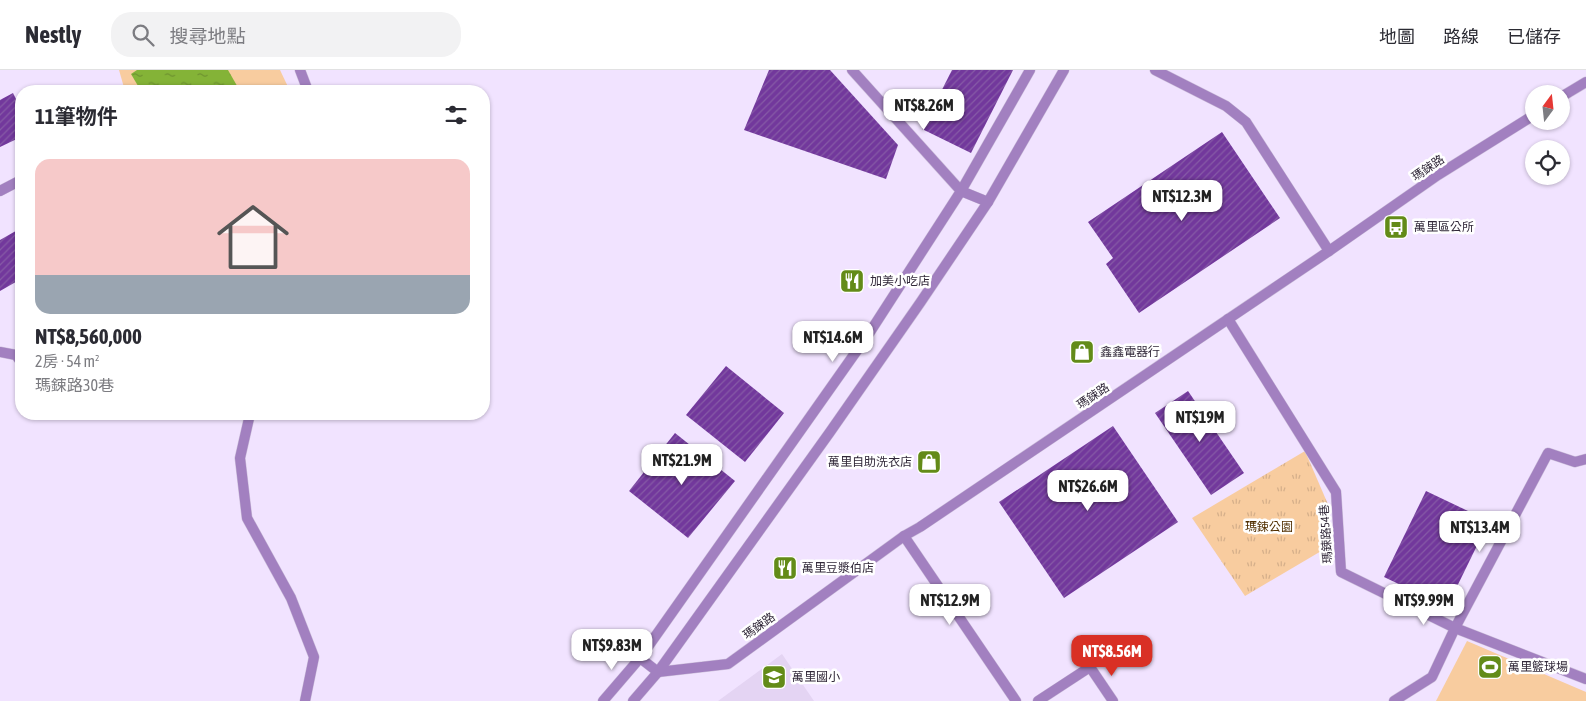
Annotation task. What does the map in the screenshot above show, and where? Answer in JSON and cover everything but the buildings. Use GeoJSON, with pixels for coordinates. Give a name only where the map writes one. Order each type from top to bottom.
{"type":"FeatureCollection","features":[{"type":"Feature","properties":{"kind":"street"},"geometry":{"type":"LineString","coordinates":[[300,70],[306,85]]}},
{"type":"Feature","properties":{"kind":"street"},"geometry":{"type":"LineString","coordinates":[[852,70],[961,191],[988,202]]}},
{"type":"Feature","properties":{"kind":"street"},"geometry":{"type":"LineString","coordinates":[[603,701],[640,658],[870,332],[961,191],[1030,70]]}},
{"type":"Feature","properties":{"kind":"street"},"geometry":{"type":"LineString","coordinates":[[633,701],[658,672],[830,432],[988,202],[1064,70]]}},
{"type":"Feature","properties":{"kind":"street"},"geometry":{"type":"LineString","coordinates":[[1155,70],[1226,106],[1246,122],[1329,251]]}},
{"type":"Feature","properties":{"kind":"street"},"geometry":{"type":"LineString","coordinates":[[1570,92],[1586,82]]}},
{"type":"Feature","properties":{"kind":"street","name":"瑪鋉路"},"geometry":{"type":"LineString","coordinates":[[658,672],[728,664],[904,536],[1438,176],[1525,121]]}},
{"type":"Feature","properties":{"kind":"street"},"geometry":{"type":"LineString","coordinates":[[0,191],[15,183]]}},
{"type":"Feature","properties":{"kind":"street","name":"瑪鋉路54巷"},"geometry":{"type":"LineString","coordinates":[[1228,319],[1336,492],[1341,572],[1455,628],[1586,679]]}},
{"type":"Feature","properties":{"kind":"street"},"geometry":{"type":"LineString","coordinates":[[0,352],[15,355]]}},
{"type":"Feature","properties":{"kind":"street"},"geometry":{"type":"LineString","coordinates":[[249,420],[240,458],[246,518],[291,598],[314,656],[305,701]]}},
{"type":"Feature","properties":{"kind":"street"},"geometry":{"type":"LineString","coordinates":[[1394,701],[1432,677],[1455,628],[1548,453],[1575,462],[1586,460]]}},
{"type":"Feature","properties":{"kind":"street"},"geometry":{"type":"LineString","coordinates":[[904,536],[1016,701]]}},
{"type":"Feature","properties":{"kind":"street"},"geometry":{"type":"LineString","coordinates":[[640,658],[658,672]]}},
{"type":"Feature","properties":{"kind":"street"},"geometry":{"type":"LineString","coordinates":[[1038,701],[1090,667],[1114,701]]}},
{"type":"Feature","properties":{"kind":"shaded area","name":"萬里國小"},"geometry":{"type":"Polygon","coordinates":[[[782,654],[814,701],[718,701],[782,654]]]}},
{"type":"Feature","properties":{"kind":"green space"},"geometry":{"type":"Polygon","coordinates":[[[119,70],[280,70],[287,85],[123,85],[119,70]]]}},
{"type":"Feature","properties":{"kind":"green space","name":"瑪鋉公園"},"geometry":{"type":"Polygon","coordinates":[[[1305,451],[1330,509],[1323,550],[1245,596],[1192,518],[1305,451]]]}},
{"type":"Feature","properties":{"kind":"green space","name":"萬里籃球場"},"geometry":{"type":"Polygon","coordinates":[[[1467,641],[1586,692],[1586,701],[1436,701],[1467,641]]]}},
{"type":"Feature","properties":{"kind":"water"},"geometry":{"type":"Polygon","coordinates":[[[137,70],[228,70],[237,85],[137,85],[131,74],[137,70]]]}},
{"type":"Feature","properties":{"kind":"place","name":"萬里區公所"},"geometry":{"type":"Point","coordinates":[1396,227]}},
{"type":"Feature","properties":{"kind":"place","name":"加美小吃店"},"geometry":{"type":"Point","coordinates":[852,281]}},
{"type":"Feature","properties":{"kind":"place","name":"鑫鑫電器行"},"geometry":{"type":"Point","coordinates":[1082,352]}},
{"type":"Feature","properties":{"kind":"place","name":"萬里自助洗衣店"},"geometry":{"type":"Point","coordinates":[929,462]}},
{"type":"Feature","properties":{"kind":"place","name":"萬里豆漿伯店"},"geometry":{"type":"Point","coordinates":[785,568]}},
{"type":"Feature","properties":{"kind":"place","name":"萬里籃球場"},"geometry":{"type":"Point","coordinates":[1490,667]}},
{"type":"Feature","properties":{"kind":"place","name":"萬里國小"},"geometry":{"type":"Point","coordinates":[774,677]}}]}
